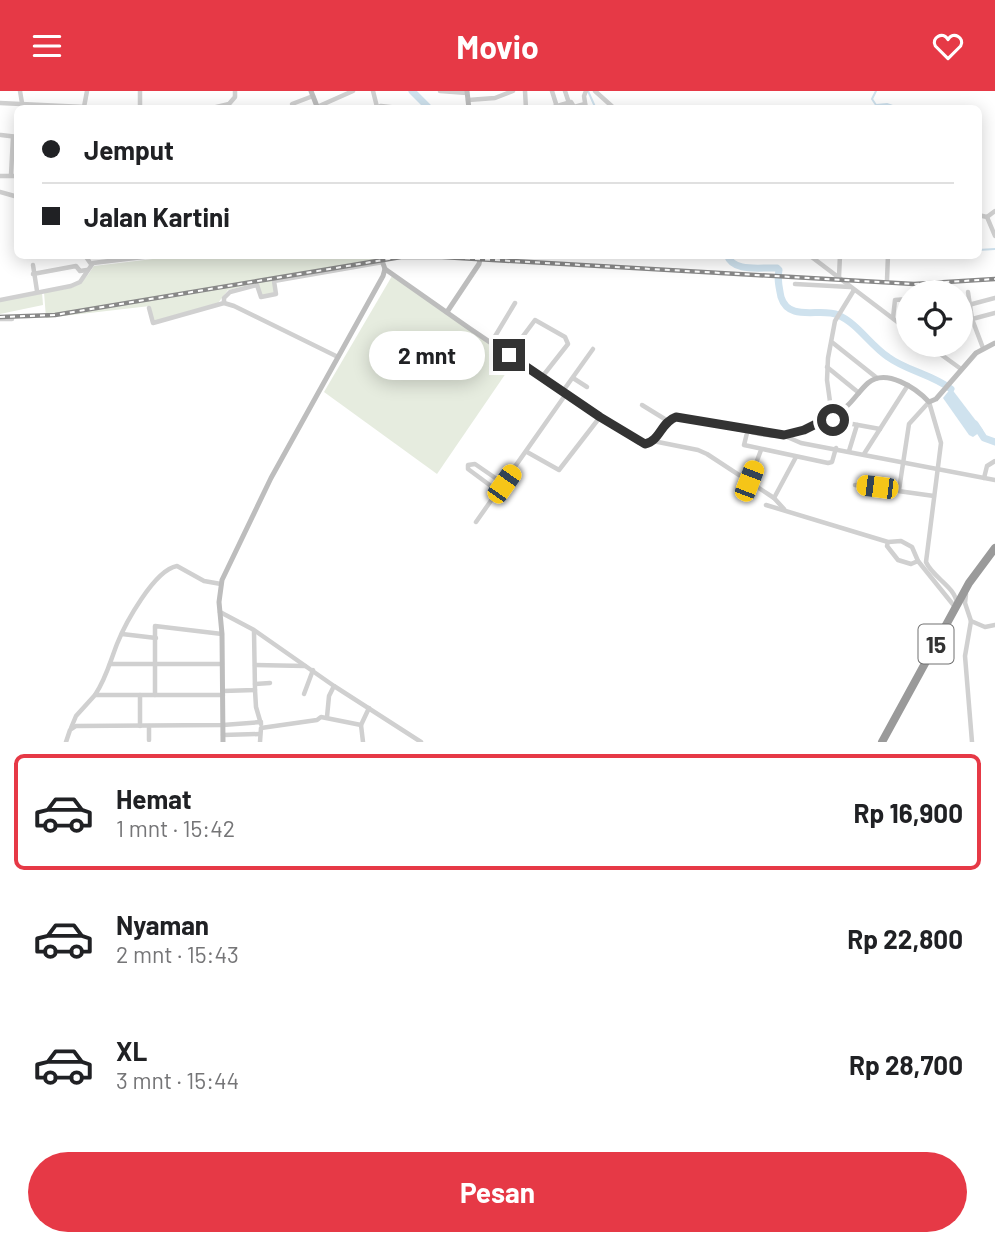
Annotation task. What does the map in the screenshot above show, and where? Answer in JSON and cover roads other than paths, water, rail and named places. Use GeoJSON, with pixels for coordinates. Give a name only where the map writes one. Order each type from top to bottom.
{"type":"FeatureCollection","features":[{"type":"Feature","properties":{"kind":"highway","name":"15"},"geometry":{"type":"LineString","coordinates":[[882,742],[968,586],[995,548]]}},
{"type":"Feature","properties":{"kind":"street"},"geometry":{"type":"LineString","coordinates":[[440,91],[468,100],[498,97],[513,91]]}},
{"type":"Feature","properties":{"kind":"street"},"geometry":{"type":"LineString","coordinates":[[497,91],[498,97]]}},
{"type":"Feature","properties":{"kind":"street"},"geometry":{"type":"LineString","coordinates":[[595,91],[611,105]]}},
{"type":"Feature","properties":{"kind":"street"},"geometry":{"type":"LineString","coordinates":[[324,105],[349,92]]}},
{"type":"Feature","properties":{"kind":"street"},"geometry":{"type":"LineString","coordinates":[[292,104],[312,93]]}},
{"type":"Feature","properties":{"kind":"street"},"geometry":{"type":"LineString","coordinates":[[11,175],[14,146]]}},
{"type":"Feature","properties":{"kind":"street"},"geometry":{"type":"LineString","coordinates":[[0,176],[14,175]]}},
{"type":"Feature","properties":{"kind":"street"},"geometry":{"type":"LineString","coordinates":[[987,217],[995,211]]}},
{"type":"Feature","properties":{"kind":"street"},"geometry":{"type":"LineString","coordinates":[[982,216],[987,217],[993,226],[995,236]]}},
{"type":"Feature","properties":{"kind":"street"},"geometry":{"type":"LineString","coordinates":[[87,259],[91,264]]}},
{"type":"Feature","properties":{"kind":"street"},"geometry":{"type":"LineString","coordinates":[[0,300],[80,282],[91,264],[119,259]]}},
{"type":"Feature","properties":{"kind":"street"},"geometry":{"type":"LineString","coordinates":[[224,303],[224,297],[230,292],[257,285],[261,297],[276,294],[274,281],[376,259]]}},
{"type":"Feature","properties":{"kind":"street"},"geometry":{"type":"LineString","coordinates":[[381,259],[385,269],[638,442],[645,444],[653,441],[698,450],[774,498],[784,509]]}},
{"type":"Feature","properties":{"kind":"street"},"geometry":{"type":"LineString","coordinates":[[447,312],[480,259]]}},
{"type":"Feature","properties":{"kind":"street"},"geometry":{"type":"LineString","coordinates":[[814,259],[895,321]]}},
{"type":"Feature","properties":{"kind":"street"},"geometry":{"type":"LineString","coordinates":[[839,277],[840,259]]}},
{"type":"Feature","properties":{"kind":"street"},"geometry":{"type":"LineString","coordinates":[[887,280],[888,259]]}},
{"type":"Feature","properties":{"kind":"street"},"geometry":{"type":"LineString","coordinates":[[33,265],[37,291]]}},
{"type":"Feature","properties":{"kind":"street"},"geometry":{"type":"LineString","coordinates":[[33,274],[76,266],[79,271],[87,270]]}},
{"type":"Feature","properties":{"kind":"street"},"geometry":{"type":"LineString","coordinates":[[361,725],[327,717],[261,728],[223,739],[221,584],[271,478],[385,269]]}},
{"type":"Feature","properties":{"kind":"street"},"geometry":{"type":"LineString","coordinates":[[795,284],[852,288]]}},
{"type":"Feature","properties":{"kind":"street"},"geometry":{"type":"LineString","coordinates":[[831,417],[827,367],[835,321],[852,288]]}},
{"type":"Feature","properties":{"kind":"street"},"geometry":{"type":"LineString","coordinates":[[973,304],[995,299]]}},
{"type":"Feature","properties":{"kind":"street"},"geometry":{"type":"LineString","coordinates":[[895,321],[896,300]]}},
{"type":"Feature","properties":{"kind":"street"},"geometry":{"type":"LineString","coordinates":[[149,308],[153,323],[224,303],[255,314],[338,357]]}},
{"type":"Feature","properties":{"kind":"street"},"geometry":{"type":"LineString","coordinates":[[491,342],[515,303]]}},
{"type":"Feature","properties":{"kind":"street"},"geometry":{"type":"LineString","coordinates":[[973,319],[995,313]]}},
{"type":"Feature","properties":{"kind":"street"},"geometry":{"type":"LineString","coordinates":[[0,319],[12,319]]}},
{"type":"Feature","properties":{"kind":"street"},"geometry":{"type":"LineString","coordinates":[[509,355],[535,320],[568,339],[568,344],[542,377]]}},
{"type":"Feature","properties":{"kind":"street"},"geometry":{"type":"LineString","coordinates":[[973,322],[983,348]]}},
{"type":"Feature","properties":{"kind":"street"},"geometry":{"type":"LineString","coordinates":[[833,343],[877,378],[891,379],[908,385],[929,402],[941,437],[926,562],[931,572],[953,592],[956,608]]}},
{"type":"Feature","properties":{"kind":"street"},"geometry":{"type":"LineString","coordinates":[[899,490],[909,424],[983,348],[995,343]]}},
{"type":"Feature","properties":{"kind":"street"},"geometry":{"type":"LineString","coordinates":[[476,523],[527,452],[593,349]]}},
{"type":"Feature","properties":{"kind":"street"},"geometry":{"type":"LineString","coordinates":[[944,357],[961,369]]}},
{"type":"Feature","properties":{"kind":"street"},"geometry":{"type":"LineString","coordinates":[[827,367],[859,393]]}},
{"type":"Feature","properties":{"kind":"street"},"geometry":{"type":"LineString","coordinates":[[573,378],[587,387]]}},
{"type":"Feature","properties":{"kind":"street"},"geometry":{"type":"LineString","coordinates":[[784,435],[804,430],[831,417],[847,407],[877,378]]}},
{"type":"Feature","properties":{"kind":"street"},"geometry":{"type":"LineString","coordinates":[[864,454],[908,385]]}},
{"type":"Feature","properties":{"kind":"street"},"geometry":{"type":"LineString","coordinates":[[642,405],[668,421]]}},
{"type":"Feature","properties":{"kind":"street"},"geometry":{"type":"LineString","coordinates":[[527,452],[559,470],[600,417]]}},
{"type":"Feature","properties":{"kind":"street"},"geometry":{"type":"LineString","coordinates":[[653,441],[668,421],[684,417],[784,435],[801,443],[995,480]]}},
{"type":"Feature","properties":{"kind":"street"},"geometry":{"type":"LineString","coordinates":[[831,417],[880,429]]}},
{"type":"Feature","properties":{"kind":"street"},"geometry":{"type":"LineString","coordinates":[[849,451],[857,424]]}},
{"type":"Feature","properties":{"kind":"street"},"geometry":{"type":"LineString","coordinates":[[748,429],[744,445],[761,450],[830,463],[836,448]]}},
{"type":"Feature","properties":{"kind":"street"},"geometry":{"type":"LineString","coordinates":[[749,481],[761,450]]}},
{"type":"Feature","properties":{"kind":"street"},"geometry":{"type":"LineString","coordinates":[[774,498],[796,457]]}},
{"type":"Feature","properties":{"kind":"street"},"geometry":{"type":"LineString","coordinates":[[984,478],[987,466],[995,461]]}},
{"type":"Feature","properties":{"kind":"street"},"geometry":{"type":"LineString","coordinates":[[499,492],[468,469],[468,465],[475,464],[504,484]]}},
{"type":"Feature","properties":{"kind":"street"},"geometry":{"type":"LineString","coordinates":[[855,485],[934,496]]}},
{"type":"Feature","properties":{"kind":"street"},"geometry":{"type":"LineString","coordinates":[[766,505],[888,542],[901,541],[912,547],[918,561],[956,608]]}},
{"type":"Feature","properties":{"kind":"street"},"geometry":{"type":"LineString","coordinates":[[888,542],[887,547],[898,560],[911,564],[918,561]]}},
{"type":"Feature","properties":{"kind":"street"},"geometry":{"type":"LineString","coordinates":[[66,742],[76,716],[103,684],[128,620],[154,582],[170,568],[177,566],[204,581],[221,584]]}},
{"type":"Feature","properties":{"kind":"street"},"geometry":{"type":"LineString","coordinates":[[953,592],[960,592],[968,586]]}},
{"type":"Feature","properties":{"kind":"street"},"geometry":{"type":"LineString","coordinates":[[968,586],[965,597],[971,621],[965,656],[972,742]]}},
{"type":"Feature","properties":{"kind":"street"},"geometry":{"type":"LineString","coordinates":[[956,608],[961,606],[967,609]]}},
{"type":"Feature","properties":{"kind":"street"},"geometry":{"type":"LineString","coordinates":[[220,612],[254,630],[421,742]]}},
{"type":"Feature","properties":{"kind":"street"},"geometry":{"type":"LineString","coordinates":[[971,621],[985,627],[995,625]]}},
{"type":"Feature","properties":{"kind":"street"},"geometry":{"type":"LineString","coordinates":[[155,695],[155,627],[158,625],[222,634]]}},
{"type":"Feature","properties":{"kind":"street"},"geometry":{"type":"LineString","coordinates":[[254,630],[256,707],[261,728],[260,742]]}},
{"type":"Feature","properties":{"kind":"street"},"geometry":{"type":"LineString","coordinates":[[121,635],[156,638]]}},
{"type":"Feature","properties":{"kind":"street"},"geometry":{"type":"LineString","coordinates":[[110,664],[222,664]]}},
{"type":"Feature","properties":{"kind":"street"},"geometry":{"type":"LineString","coordinates":[[255,665],[306,666]]}},
{"type":"Feature","properties":{"kind":"street"},"geometry":{"type":"LineString","coordinates":[[304,694],[313,670]]}},
{"type":"Feature","properties":{"kind":"street"},"geometry":{"type":"LineString","coordinates":[[95,695],[223,693],[270,683]]}},
{"type":"Feature","properties":{"kind":"street"},"geometry":{"type":"LineString","coordinates":[[327,717],[329,696],[334,686]]}},
{"type":"Feature","properties":{"kind":"street"},"geometry":{"type":"LineString","coordinates":[[140,695],[140,726]]}},
{"type":"Feature","properties":{"kind":"street"},"geometry":{"type":"LineString","coordinates":[[363,742],[361,725],[369,708]]}},
{"type":"Feature","properties":{"kind":"street"},"geometry":{"type":"LineString","coordinates":[[71,728],[223,725],[261,728]]}},
{"type":"Feature","properties":{"kind":"street"},"geometry":{"type":"LineString","coordinates":[[149,726],[149,740]]}},
{"type":"Feature","properties":{"kind":"water"},"geometry":{"type":"Polygon","coordinates":[[[951,388],[983,430],[973,437],[943,398],[951,388]]]}},
{"type":"Feature","properties":{"kind":"waterway"},"geometry":{"type":"LineString","coordinates":[[412,91],[426,105]]}},
{"type":"Feature","properties":{"kind":"waterway"},"geometry":{"type":"LineString","coordinates":[[588,91],[594,105]]}},
{"type":"Feature","properties":{"kind":"waterway"},"geometry":{"type":"LineString","coordinates":[[876,91],[872,99],[876,105]]}},
{"type":"Feature","properties":{"kind":"waterway"},"geometry":{"type":"LineString","coordinates":[[876,105],[890,105]]}},
{"type":"Feature","properties":{"kind":"waterway"},"geometry":{"type":"LineString","coordinates":[[982,250],[995,249]]}},
{"type":"Feature","properties":{"kind":"waterway"},"geometry":{"type":"LineString","coordinates":[[729,259],[741,267],[777,268],[781,297],[791,310],[838,315],[851,323],[888,357],[951,389]]}},
{"type":"Feature","properties":{"kind":"waterway"},"geometry":{"type":"LineString","coordinates":[[975,424],[984,438],[995,442]]}},
{"type":"Feature","properties":{"kind":"railway"},"geometry":{"type":"LineString","coordinates":[[0,317],[55,315],[389,259]]}},
{"type":"Feature","properties":{"kind":"railway"},"geometry":{"type":"LineString","coordinates":[[477,259],[914,284],[995,279]]}}]}
